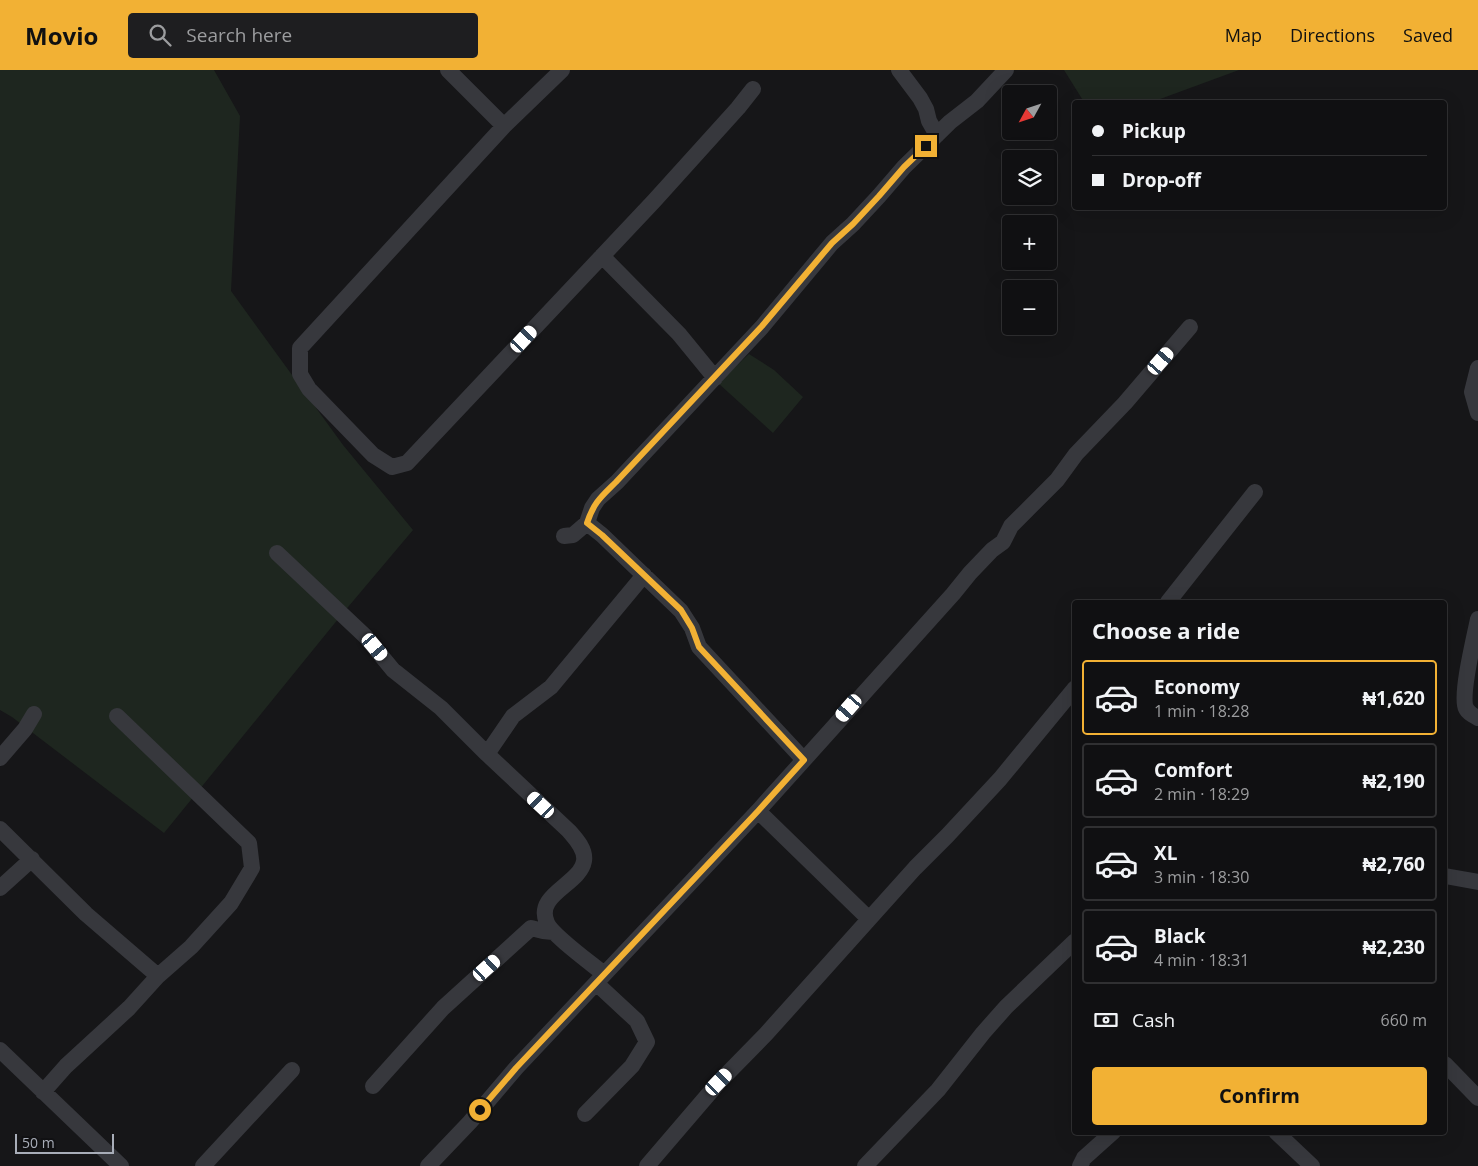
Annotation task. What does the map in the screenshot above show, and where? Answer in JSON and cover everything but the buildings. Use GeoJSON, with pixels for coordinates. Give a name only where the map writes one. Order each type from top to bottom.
{"type":"FeatureCollection","features":[{"type":"Feature","properties":{"kind":"street"},"geometry":{"type":"LineString","coordinates":[[448,70],[504,126]]}},
{"type":"Feature","properties":{"kind":"street"},"geometry":{"type":"LineString","coordinates":[[562,70],[504,126],[300,348],[300,374],[309,389],[373,454],[392,467],[407,463],[602,256],[738,108],[753,89]]}},
{"type":"Feature","properties":{"kind":"street"},"geometry":{"type":"LineString","coordinates":[[899,70],[920,98],[937,135]]}},
{"type":"Feature","properties":{"kind":"street"},"geometry":{"type":"LineString","coordinates":[[564,536],[573,535],[587,523],[592,508],[598,499],[715,378],[832,243],[853,224],[904,167],[950,122],[977,101],[1006,70]]}},
{"type":"Feature","properties":{"kind":"street"},"geometry":{"type":"LineString","coordinates":[[602,256],[679,334],[715,378]]}},
{"type":"Feature","properties":{"kind":"street"},"geometry":{"type":"LineString","coordinates":[[428,1166],[444,1160],[470,1122],[516,1068],[758,811],[970,573],[1002,542],[1011,526],[1057,480],[1076,454],[1114,414],[1190,327]]}},
{"type":"Feature","properties":{"kind":"street"},"geometry":{"type":"LineString","coordinates":[[1478,368],[1472,392],[1478,414]]}},
{"type":"Feature","properties":{"kind":"street"},"geometry":{"type":"LineString","coordinates":[[1170,600],[1255,492]]}},
{"type":"Feature","properties":{"kind":"street"},"geometry":{"type":"LineString","coordinates":[[587,523],[681,610],[692,628],[699,647],[804,760]]}},
{"type":"Feature","properties":{"kind":"street"},"geometry":{"type":"LineString","coordinates":[[277,553],[365,636],[393,670],[441,708],[569,831],[579,843],[584,861],[578,873],[549,899],[545,912],[547,923],[553,932],[600,979],[637,1020],[647,1042],[632,1066],[585,1114]]}},
{"type":"Feature","properties":{"kind":"street"},"geometry":{"type":"LineString","coordinates":[[487,754],[513,716],[551,687],[644,575]]}},
{"type":"Feature","properties":{"kind":"street"},"geometry":{"type":"LineString","coordinates":[[1478,619],[1465,692],[1465,706],[1469,713],[1478,718]]}},
{"type":"Feature","properties":{"kind":"street"},"geometry":{"type":"LineString","coordinates":[[647,1166],[719,1082],[766,1034],[869,919],[1000,779],[1072,692]]}},
{"type":"Feature","properties":{"kind":"street"},"geometry":{"type":"LineString","coordinates":[[0,758],[25,729],[34,714]]}},
{"type":"Feature","properties":{"kind":"street"},"geometry":{"type":"LineString","coordinates":[[43,1092],[66,1066],[129,1008],[158,976],[191,947],[230,903],[252,868],[249,843],[118,716]]}},
{"type":"Feature","properties":{"kind":"street"},"geometry":{"type":"LineString","coordinates":[[758,811],[869,919]]}},
{"type":"Feature","properties":{"kind":"street"},"geometry":{"type":"LineString","coordinates":[[0,830],[32,859],[86,914],[158,976]]}},
{"type":"Feature","properties":{"kind":"street"},"geometry":{"type":"LineString","coordinates":[[0,888],[32,859]]}},
{"type":"Feature","properties":{"kind":"street"},"geometry":{"type":"LineString","coordinates":[[1447,876],[1478,882]]}},
{"type":"Feature","properties":{"kind":"street"},"geometry":{"type":"LineString","coordinates":[[373,1086],[443,1008],[531,928],[543,932],[553,932]]}},
{"type":"Feature","properties":{"kind":"street"},"geometry":{"type":"LineString","coordinates":[[865,1166],[938,1090],[983,1033],[1006,1008],[1072,944]]}},
{"type":"Feature","properties":{"kind":"street"},"geometry":{"type":"LineString","coordinates":[[0,1050],[121,1166]]}},
{"type":"Feature","properties":{"kind":"street"},"geometry":{"type":"LineString","coordinates":[[1447,1066],[1478,1098]]}},
{"type":"Feature","properties":{"kind":"street"},"geometry":{"type":"LineString","coordinates":[[203,1166],[292,1070]]}},
{"type":"Feature","properties":{"kind":"street"},"geometry":{"type":"LineString","coordinates":[[1080,1166],[1084,1158],[1110,1135]]}},
{"type":"Feature","properties":{"kind":"street"},"geometry":{"type":"LineString","coordinates":[[1279,1135],[1312,1166]]}},
{"type":"Feature","properties":{"kind":"shaded area"},"geometry":{"type":"Polygon","coordinates":[[[0,70],[214,70],[240,116],[231,291],[343,445],[413,530],[164,833],[12,717],[0,710],[0,70]]]}},
{"type":"Feature","properties":{"kind":"shaded area"},"geometry":{"type":"Polygon","coordinates":[[[1064,70],[1239,70],[1157,100],[1083,100],[1064,70]]]}},
{"type":"Feature","properties":{"kind":"shaded area"},"geometry":{"type":"Polygon","coordinates":[[[749,354],[774,370],[803,397],[773,433],[718,383],[749,354]]]}},
{"type":"Feature","properties":{"kind":"route"},"geometry":{"type":"LineString","coordinates":[[480,1110],[516,1068],[804,760],[699,647],[692,628],[681,610],[587,523],[592,508],[598,499],[715,378],[832,243],[853,224],[904,167],[926,146]]}}]}
